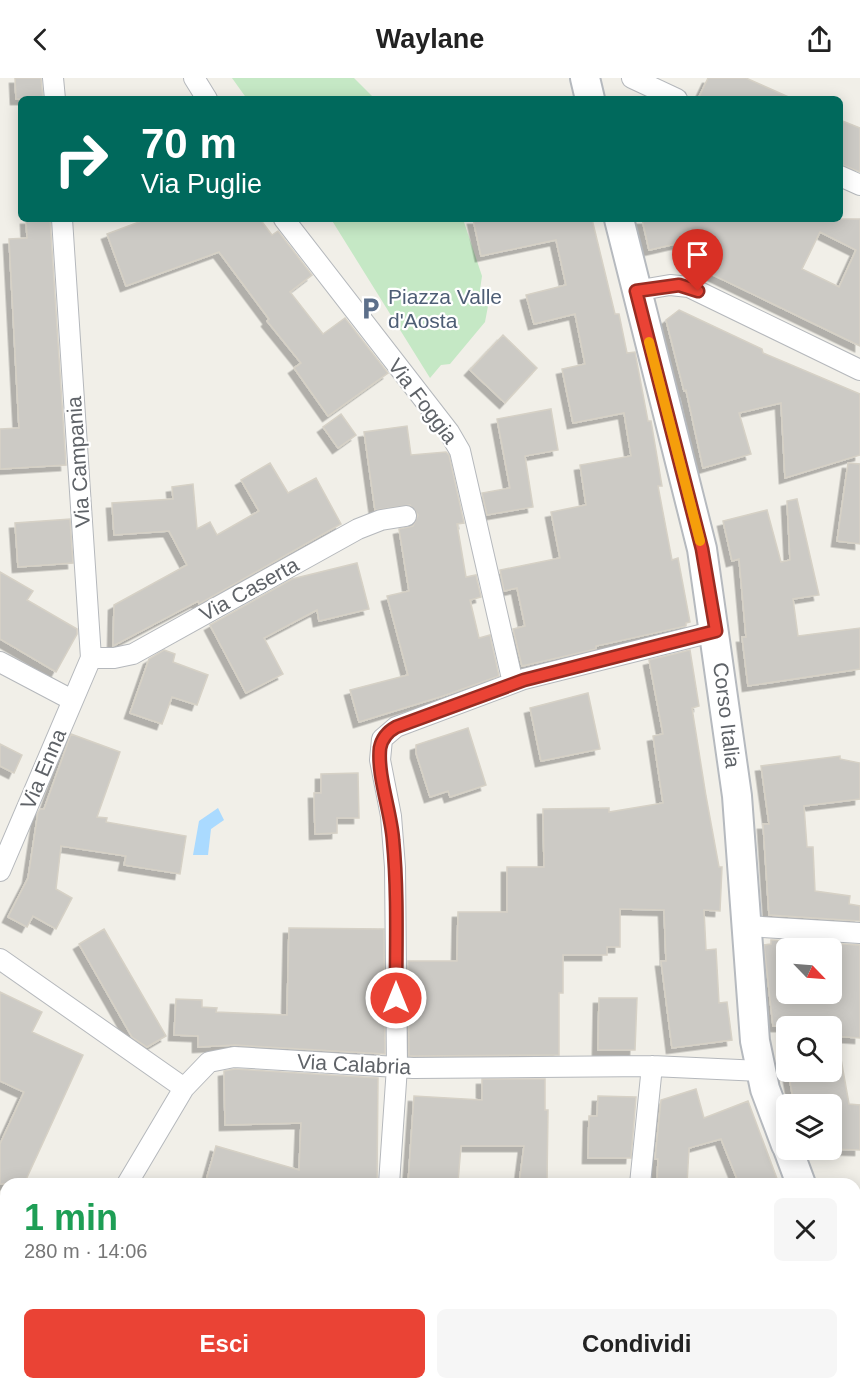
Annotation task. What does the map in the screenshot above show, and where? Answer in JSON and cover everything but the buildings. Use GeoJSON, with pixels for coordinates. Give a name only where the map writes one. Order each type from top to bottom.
{"type":"FeatureCollection","features":[{"type":"Feature","properties":{"kind":"street"},"geometry":{"type":"LineString","coordinates":[[53,78],[55,96]]}},
{"type":"Feature","properties":{"kind":"street"},"geometry":{"type":"LineString","coordinates":[[194,78],[205,96]]}},
{"type":"Feature","properties":{"kind":"street"},"geometry":{"type":"LineString","coordinates":[[585,78],[589,96]]}},
{"type":"Feature","properties":{"kind":"street"},"geometry":{"type":"LineString","coordinates":[[632,78],[670,96]]}},
{"type":"Feature","properties":{"kind":"street"},"geometry":{"type":"LineString","coordinates":[[843,177],[860,185]]}},
{"type":"Feature","properties":{"kind":"street","name":"Via Campania"},"geometry":{"type":"LineString","coordinates":[[62,222],[91,658],[72,700]]}},
{"type":"Feature","properties":{"kind":"street","name":"Via Foggia"},"geometry":{"type":"LineString","coordinates":[[286,222],[449,432],[460,451],[513,683]]}},
{"type":"Feature","properties":{"kind":"street","name":"Corso Italia"},"geometry":{"type":"LineString","coordinates":[[620,222],[702,549],[716,631],[737,796],[754,1030],[761,1071],[776,1115]]}},
{"type":"Feature","properties":{"kind":"street"},"geometry":{"type":"LineString","coordinates":[[636,291],[670,285],[689,287],[860,370]]}},
{"type":"Feature","properties":{"kind":"street","name":"Via Caserta"},"geometry":{"type":"LineString","coordinates":[[91,658],[114,658],[132,654],[358,529],[381,520],[406,516]]}},
{"type":"Feature","properties":{"kind":"street"},"geometry":{"type":"LineString","coordinates":[[389,1178],[397,1067],[395,867],[391,816],[380,760],[382,739],[396,727],[513,683],[716,631]]}},
{"type":"Feature","properties":{"kind":"street"},"geometry":{"type":"LineString","coordinates":[[0,662],[72,700]]}},
{"type":"Feature","properties":{"kind":"street","name":"Via Enna"},"geometry":{"type":"LineString","coordinates":[[0,871],[72,700]]}},
{"type":"Feature","properties":{"kind":"street"},"geometry":{"type":"LineString","coordinates":[[746,926],[860,933]]}},
{"type":"Feature","properties":{"kind":"street"},"geometry":{"type":"LineString","coordinates":[[0,959],[184,1088]]}},
{"type":"Feature","properties":{"kind":"street","name":"Via Calabria"},"geometry":{"type":"LineString","coordinates":[[131,1178],[184,1088],[209,1062],[227,1057],[397,1067],[652,1066],[761,1071]]}},
{"type":"Feature","properties":{"kind":"street"},"geometry":{"type":"LineString","coordinates":[[641,1178],[652,1066]]}},
{"type":"Feature","properties":{"kind":"street"},"geometry":{"type":"LineString","coordinates":[[792,1160],[799,1178]]}},
{"type":"Feature","properties":{"kind":"green space"},"geometry":{"type":"Polygon","coordinates":[[[232,78],[354,78],[372,96],[245,96],[232,78]]]}},
{"type":"Feature","properties":{"kind":"green space"},"geometry":{"type":"Polygon","coordinates":[[[333,222],[464,222],[482,276],[480,290],[488,306],[485,322],[450,364],[441,365],[430,378],[333,222]]]}},
{"type":"Feature","properties":{"kind":"water"},"geometry":{"type":"Polygon","coordinates":[[[218,808],[224,820],[211,829],[208,855],[193,855],[199,821],[218,808]]]}},
{"type":"Feature","properties":{"kind":"slow traffic"},"geometry":{"type":"LineString","coordinates":[[649,342],[700,541]]}},
{"type":"Feature","properties":{"kind":"place","name":"Piazza Valle d'Aosta"},"geometry":{"type":"Point","coordinates":[370,308]}},
{"type":"Feature","properties":{"kind":"route"},"geometry":{"type":"LineString","coordinates":[[396,998],[395,867],[391,816],[380,760],[380,746],[386,734],[396,727],[524,680],[716,631],[702,549],[636,291],[679,285],[698,291]]}}]}
